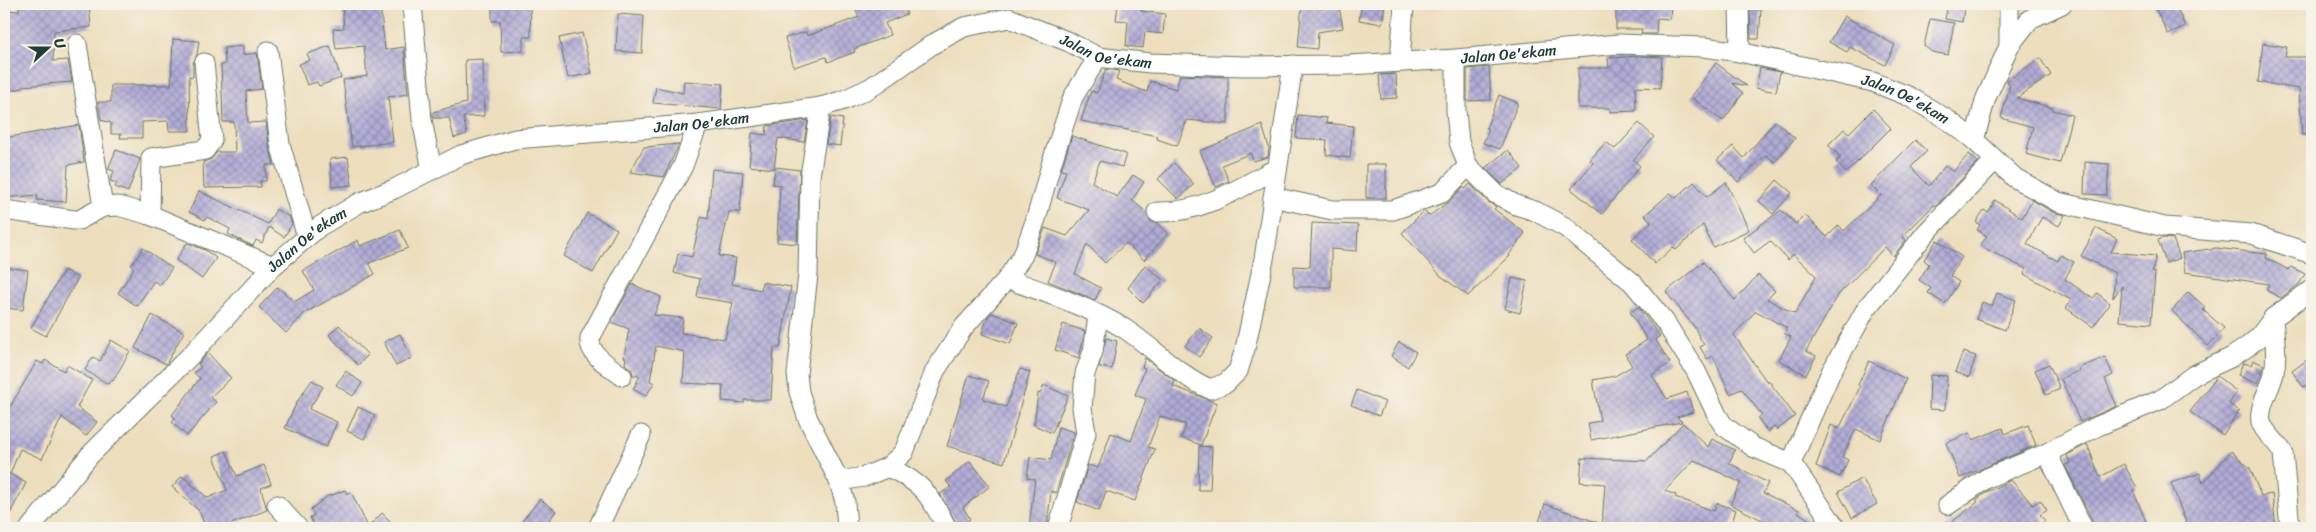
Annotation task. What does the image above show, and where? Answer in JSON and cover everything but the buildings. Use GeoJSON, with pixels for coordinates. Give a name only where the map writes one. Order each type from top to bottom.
{"type":"FeatureCollection","features":[{"type":"Feature","properties":{"kind":"street"},"geometry":{"type":"LineString","coordinates":[[412,4],[422,120],[432,170]]}},
{"type":"Feature","properties":{"kind":"street"},"geometry":{"type":"LineString","coordinates":[[1400,62],[1404,4]]}},
{"type":"Feature","properties":{"kind":"street"},"geometry":{"type":"LineString","coordinates":[[1739,4],[1740,52]]}},
{"type":"Feature","properties":{"kind":"street"},"geometry":{"type":"LineString","coordinates":[[2008,46],[2009,4]]}},
{"type":"Feature","properties":{"kind":"street"},"geometry":{"type":"LineString","coordinates":[[1974,140],[1986,98],[2008,46],[2030,19],[2062,4]]}},
{"type":"Feature","properties":{"kind":"street","name":"Jalan Oe'ekam"},"geometry":{"type":"LineString","coordinates":[[30,528],[90,455],[192,354],[274,266],[320,226],[359,202],[394,189],[479,148],[516,139],[698,124],[821,107],[844,100],[870,88],[933,44],[964,27],[1011,11],[1098,57],[1150,63],[1293,65],[1400,62],[1456,59],[1618,44],[1704,47],[1740,52],[1873,82],[1908,96],[1948,120],[1974,140],[2015,178],[2058,202],[2165,227],[2251,234],[2312,254]]}},
{"type":"Feature","properties":{"kind":"street"},"geometry":{"type":"LineString","coordinates":[[78,44],[103,207]]}},
{"type":"Feature","properties":{"kind":"street"},"geometry":{"type":"LineString","coordinates":[[268,51],[280,144],[307,237]]}},
{"type":"Feature","properties":{"kind":"street"},"geometry":{"type":"LineString","coordinates":[[839,481],[859,478],[888,467],[904,452],[935,371],[963,328],[1007,279],[1023,255],[1036,219],[1058,140],[1073,97],[1098,57]]}},
{"type":"Feature","properties":{"kind":"street"},"geometry":{"type":"LineString","coordinates":[[1456,59],[1456,111],[1459,142],[1468,166],[1496,194],[1565,227],[1634,283],[1665,322],[1696,371],[1724,426],[1753,447],[1792,463],[1828,524]]}},
{"type":"Feature","properties":{"kind":"street"},"geometry":{"type":"LineString","coordinates":[[150,214],[151,158],[205,150],[212,140],[204,63]]}},
{"type":"Feature","properties":{"kind":"street"},"geometry":{"type":"LineString","coordinates":[[1007,279],[1044,292],[1098,315],[1124,329],[1195,383],[1210,390],[1226,383],[1238,371],[1245,349],[1264,260],[1293,65]]}},
{"type":"Feature","properties":{"kind":"street"},"geometry":{"type":"LineString","coordinates":[[821,107],[810,176],[808,274],[797,374],[799,392],[808,419],[839,481],[845,502],[847,528]]}},
{"type":"Feature","properties":{"kind":"street"},"geometry":{"type":"LineString","coordinates":[[622,376],[595,354],[589,344],[590,338],[683,166],[698,124]]}},
{"type":"Feature","properties":{"kind":"street"},"geometry":{"type":"LineString","coordinates":[[1792,463],[1831,372],[1866,309],[1925,234],[1995,160]]}},
{"type":"Feature","properties":{"kind":"street"},"geometry":{"type":"LineString","coordinates":[[1273,197],[1332,210],[1393,210],[1442,193],[1468,166]]}},
{"type":"Feature","properties":{"kind":"street"},"geometry":{"type":"LineString","coordinates":[[1157,212],[1174,213],[1203,205],[1277,168]]}},
{"type":"Feature","properties":{"kind":"street"},"geometry":{"type":"LineString","coordinates":[[4,210],[79,220],[103,207],[118,206],[150,214],[274,266]]}},
{"type":"Feature","properties":{"kind":"street"},"geometry":{"type":"LineString","coordinates":[[1948,505],[1987,478],[2047,453],[2098,426],[2160,400],[2194,375],[2232,356],[2247,346],[2258,336],[2272,318],[2312,288]]}},
{"type":"Feature","properties":{"kind":"street"},"geometry":{"type":"LineString","coordinates":[[1058,528],[1086,433],[1082,408],[1085,373],[1093,352],[1098,315]]}},
{"type":"Feature","properties":{"kind":"street"},"geometry":{"type":"LineString","coordinates":[[2272,318],[2276,355],[2274,372],[2262,406],[2261,424],[2279,444],[2283,453],[2290,528]]}},
{"type":"Feature","properties":{"kind":"street"},"geometry":{"type":"LineString","coordinates":[[598,528],[641,435]]}},
{"type":"Feature","properties":{"kind":"street"},"geometry":{"type":"LineString","coordinates":[[2047,453],[2083,528]]}},
{"type":"Feature","properties":{"kind":"street"},"geometry":{"type":"LineString","coordinates":[[888,467],[910,478],[927,494],[938,508],[946,528]]}},
{"type":"Feature","properties":{"kind":"street"},"geometry":{"type":"LineString","coordinates":[[277,505],[298,528]]}}]}
